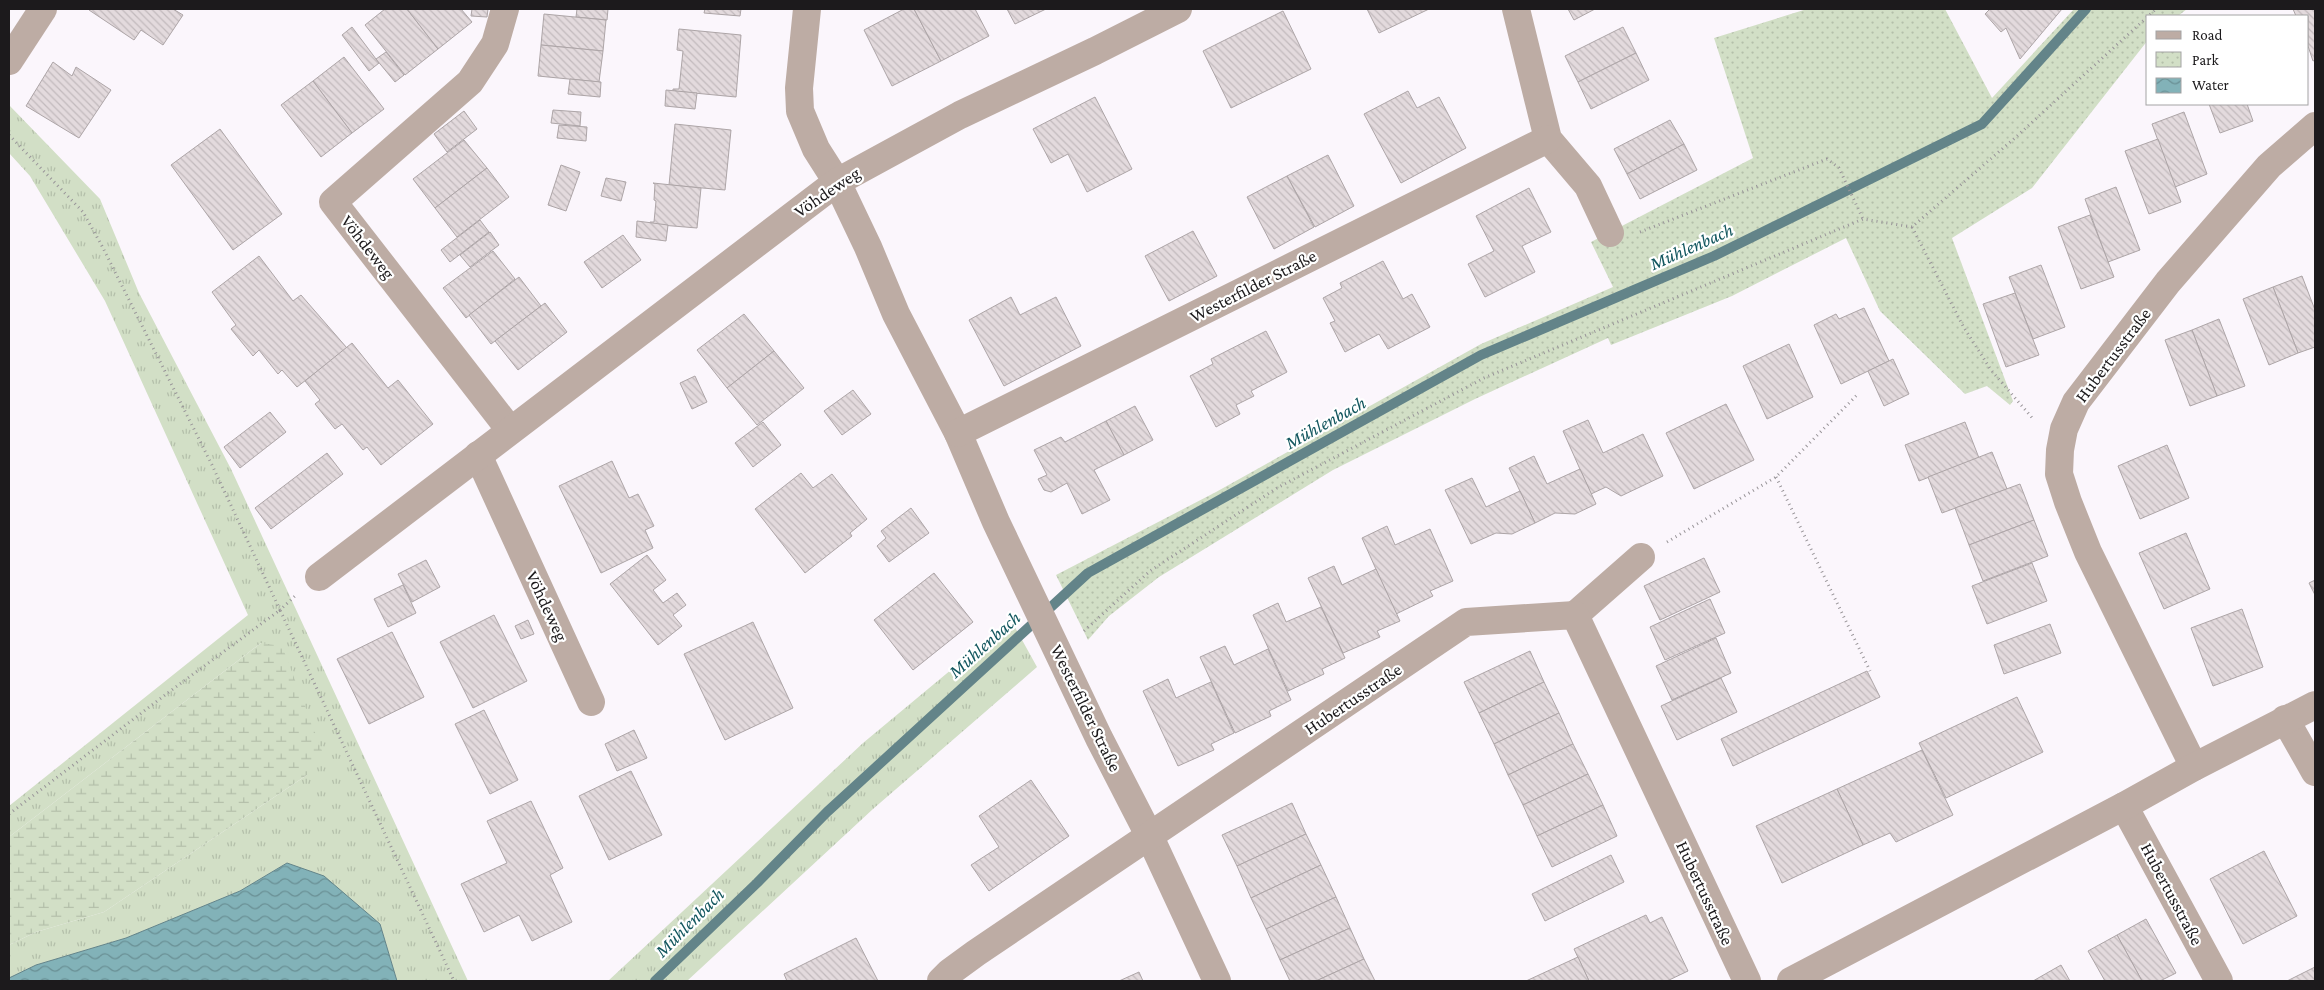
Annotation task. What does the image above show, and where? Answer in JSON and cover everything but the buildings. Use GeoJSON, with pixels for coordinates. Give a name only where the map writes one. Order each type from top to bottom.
{"type":"FeatureCollection","features":[{"type":"Feature","properties":{"kind":"street"},"geometry":{"type":"LineString","coordinates":[[9,61],[43,9]]}},
{"type":"Feature","properties":{"kind":"street","name":"Vöhdeweg"},"geometry":{"type":"LineString","coordinates":[[505,9],[495,44],[470,82],[333,202],[510,430]]}},
{"type":"Feature","properties":{"kind":"street","name":"Westerfilder Straße"},"geometry":{"type":"LineString","coordinates":[[807,9],[799,88],[800,111],[816,149],[836,182],[868,247],[896,314],[958,433],[996,522],[1099,738],[1150,837],[1217,981]]}},
{"type":"Feature","properties":{"kind":"street","name":"Vöhdeweg"},"geometry":{"type":"LineString","coordinates":[[319,577],[836,182],[960,115],[1178,9]]}},
{"type":"Feature","properties":{"kind":"street"},"geometry":{"type":"LineString","coordinates":[[1516,9],[1548,139],[1588,186],[1610,233]]}},
{"type":"Feature","properties":{"kind":"street","name":"Hubertusstraße"},"geometry":{"type":"LineString","coordinates":[[2194,767],[2088,552],[2060,474],[2060,450],[2064,429],[2076,402],[2168,282],[2269,166],[2315,126]]}},
{"type":"Feature","properties":{"kind":"street","name":"Westerfilder Straße"},"geometry":{"type":"LineString","coordinates":[[958,433],[1548,139]]}},
{"type":"Feature","properties":{"kind":"street","name":"Vöhdeweg"},"geometry":{"type":"LineString","coordinates":[[478,455],[591,702]]}},
{"type":"Feature","properties":{"kind":"street"},"geometry":{"type":"LineString","coordinates":[[1575,615],[1641,557]]}},
{"type":"Feature","properties":{"kind":"street","name":"Hubertusstraße"},"geometry":{"type":"LineString","coordinates":[[941,981],[976,953],[1466,622],[1575,615],[1747,981]]}},
{"type":"Feature","properties":{"kind":"street"},"geometry":{"type":"LineString","coordinates":[[1791,981],[2285,719],[2315,705]]}},
{"type":"Feature","properties":{"kind":"street"},"geometry":{"type":"LineString","coordinates":[[2285,719],[2315,772]]}},
{"type":"Feature","properties":{"kind":"street","name":"Hubertusstraße"},"geometry":{"type":"LineString","coordinates":[[2124,806],[2219,981]]}},
{"type":"Feature","properties":{"kind":"path"},"geometry":{"type":"LineString","coordinates":[[1912,227],[2016,137],[2146,18]]}},
{"type":"Feature","properties":{"kind":"path"},"geometry":{"type":"LineString","coordinates":[[9,135],[83,212],[88,221],[212,464],[454,981]]}},
{"type":"Feature","properties":{"kind":"path"},"geometry":{"type":"LineString","coordinates":[[1610,233],[1645,232],[1827,159],[1839,168],[1864,219]]}},
{"type":"Feature","properties":{"kind":"path"},"geometry":{"type":"LineString","coordinates":[[1059,653],[1150,571],[1277,488],[1484,378],[1864,219],[1912,227]]}},
{"type":"Feature","properties":{"kind":"path"},"geometry":{"type":"LineString","coordinates":[[1912,227],[1963,326],[1990,370],[2060,450]]}},
{"type":"Feature","properties":{"kind":"path"},"geometry":{"type":"LineString","coordinates":[[1641,557],[1776,477],[1857,395]]}},
{"type":"Feature","properties":{"kind":"path"},"geometry":{"type":"LineString","coordinates":[[1776,477],[1870,672]]}},
{"type":"Feature","properties":{"kind":"path"},"geometry":{"type":"LineString","coordinates":[[9,814],[168,692],[280,610],[319,577]]}},
{"type":"Feature","properties":{"kind":"green space"},"geometry":{"type":"Polygon","coordinates":[[[1807,9],[1945,9],[1992,98],[2074,9],[2187,9],[2179,15],[2146,15],[2146,43],[2032,188],[1952,238],[2013,401],[2010,405],[1987,386],[1965,394],[1880,311],[1846,238],[1732,296],[1611,345],[1608,338],[1475,399],[1333,470],[1159,577],[1109,616],[1088,640],[1056,575],[1216,492],[1481,344],[1613,287],[1591,242],[1753,158],[1714,38],[1807,9]]]}},
{"type":"Feature","properties":{"kind":"green space"},"geometry":{"type":"Polygon","coordinates":[[[9,105],[100,199],[139,293],[231,469],[468,981],[397,981],[380,924],[287,863],[240,891],[126,938],[36,965],[9,978],[9,945],[36,932],[104,912],[307,775],[261,643],[9,837],[9,806],[248,615],[105,301],[30,176],[9,153],[9,105]]]}},
{"type":"Feature","properties":{"kind":"green space"},"geometry":{"type":"Polygon","coordinates":[[[1011,620],[1037,667],[873,809],[687,981],[608,981],[863,743],[1011,620]]]}},
{"type":"Feature","properties":{"kind":"green space"},"geometry":{"type":"Polygon","coordinates":[[[261,643],[282,646],[322,751],[307,775],[104,912],[36,932],[9,945],[9,837],[261,643]]]}},
{"type":"Feature","properties":{"kind":"water"},"geometry":{"type":"Polygon","coordinates":[[[287,863],[324,876],[380,924],[397,981],[9,981],[9,978],[36,965],[126,938],[240,891],[287,863]]]}},
{"type":"Feature","properties":{"kind":"waterway","name":"Mühlenbach"},"geometry":{"type":"LineString","coordinates":[[655,981],[757,883],[827,812],[1088,573],[1481,355],[1714,256],[1982,124],[2086,9]]}}]}
